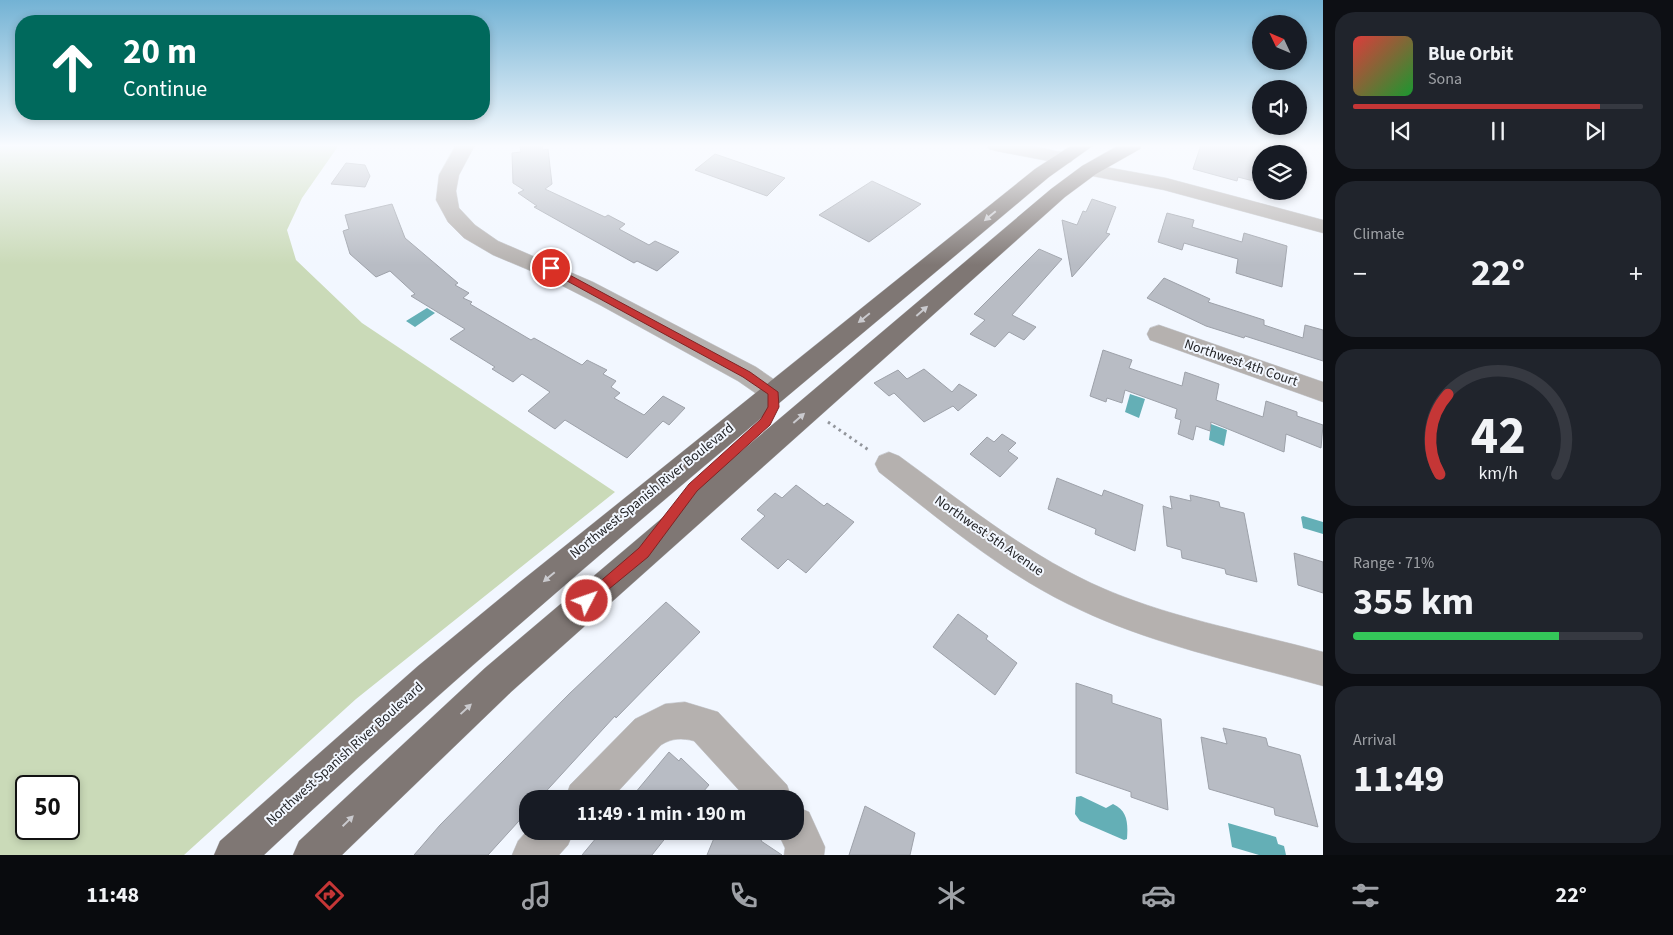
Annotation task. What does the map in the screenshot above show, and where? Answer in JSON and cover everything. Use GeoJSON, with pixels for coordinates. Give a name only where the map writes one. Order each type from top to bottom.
{"type":"FeatureCollection","features":[{"type":"Feature","properties":{"kind":"main road","name":"Northwest Spanish River Boulevard"},"geometry":{"type":"LineString","coordinates":[[234,855],[459,652],[773,392],[1027,185]]}},
{"type":"Feature","properties":{"kind":"main road","name":"Northwest Spanish River Boulevard"},"geometry":{"type":"LineString","coordinates":[[313,855],[498,680],[1050,200],[1060,185]]}},
{"type":"Feature","properties":{"kind":"main road"},"geometry":{"type":"LineString","coordinates":[[643,552],[698,482],[766,422],[773,407],[773,392]]}},
{"type":"Feature","properties":{"kind":"street"},"geometry":{"type":"LineString","coordinates":[[447,185],[448,206],[454,218],[466,229],[489,245],[560,275]]}},
{"type":"Feature","properties":{"kind":"street"},"geometry":{"type":"LineString","coordinates":[[462,185],[461,189],[466,207],[483,226],[560,275],[747,374],[773,392]]}},
{"type":"Feature","properties":{"kind":"street"},"geometry":{"type":"LineString","coordinates":[[1169,185],[1323,227]]}},
{"type":"Feature","properties":{"kind":"street","name":"Northwest 4th Court"},"geometry":{"type":"LineString","coordinates":[[1159,334],[1323,392]]}},
{"type":"Feature","properties":{"kind":"street","name":"Northwest 5th Avenue"},"geometry":{"type":"LineString","coordinates":[[889,464],[992,542],[1034,569],[1080,594],[1130,615],[1182,632],[1323,670]]}},
{"type":"Feature","properties":{"kind":"street"},"geometry":{"type":"LineString","coordinates":[[593,790],[648,732],[665,722],[685,720],[705,726],[765,790]]}},
{"type":"Feature","properties":{"kind":"street"},"geometry":{"type":"LineString","coordinates":[[532,855],[546,840]]}},
{"type":"Feature","properties":{"kind":"street"},"geometry":{"type":"LineString","coordinates":[[801,840],[804,847],[804,855]]}},
{"type":"Feature","properties":{"kind":"path"},"geometry":{"type":"LineString","coordinates":[[810,408],[889,464]]}},
{"type":"Feature","properties":{"kind":"green space"},"geometry":{"type":"Polygon","coordinates":[[[0,185],[311,185],[302,198],[287,230],[296,260],[362,323],[615,492],[356,699],[184,855],[0,855],[0,185]]]}},
{"type":"Feature","properties":{"kind":"water"},"geometry":{"type":"Polygon","coordinates":[[[427,308],[435,313],[415,327],[406,321],[427,308]]]}},
{"type":"Feature","properties":{"kind":"water"},"geometry":{"type":"Polygon","coordinates":[[[1130,394],[1145,399],[1139,418],[1125,412],[1130,394]]]}},
{"type":"Feature","properties":{"kind":"water"},"geometry":{"type":"Polygon","coordinates":[[[1211,424],[1227,430],[1224,446],[1209,440],[1211,424]]]}},
{"type":"Feature","properties":{"kind":"water"},"geometry":{"type":"Polygon","coordinates":[[[1301,517],[1323,522],[1323,534],[1303,528],[1301,517]]]}},
{"type":"Feature","properties":{"kind":"water"},"geometry":{"type":"Polygon","coordinates":[[[1081,796],[1106,808],[1113,804],[1122,810],[1127,823],[1127,839],[1124,840],[1080,821],[1075,814],[1076,797],[1081,796]]]}},
{"type":"Feature","properties":{"kind":"water"},"geometry":{"type":"Polygon","coordinates":[[[1228,823],[1276,837],[1278,844],[1284,846],[1286,855],[1259,855],[1232,847],[1228,823]]]}},
{"type":"Feature","properties":{"kind":"building"},"geometry":{"type":"Polygon","coordinates":[[[341,185],[366,185],[365,187],[341,185]]]}},
{"type":"Feature","properties":{"kind":"building"},"geometry":{"type":"Polygon","coordinates":[[[516,185],[551,185],[545,189],[605,217],[608,215],[625,224],[619,229],[649,245],[655,241],[679,252],[657,271],[637,261],[634,263],[534,207],[537,206],[518,193],[524,190],[516,185]]]}},
{"type":"Feature","properties":{"kind":"building"},"geometry":{"type":"Polygon","coordinates":[[[736,185],[778,185],[767,196],[736,185]]]}},
{"type":"Feature","properties":{"kind":"building"},"geometry":{"type":"Polygon","coordinates":[[[866,185],[880,185],[921,204],[869,242],[819,215],[866,185]]]}},
{"type":"Feature","properties":{"kind":"building"},"geometry":{"type":"Polygon","coordinates":[[[1092,199],[1116,207],[1106,233],[1110,234],[1072,277],[1062,220],[1077,225],[1083,211],[1086,212],[1092,199]]]}},
{"type":"Feature","properties":{"kind":"building"},"geometry":{"type":"Polygon","coordinates":[[[392,204],[405,238],[458,283],[455,285],[469,293],[463,298],[472,302],[470,304],[531,340],[534,338],[582,365],[587,360],[607,370],[603,374],[616,381],[611,387],[620,393],[614,398],[644,415],[663,396],[685,408],[669,425],[663,421],[627,458],[565,420],[555,429],[528,411],[550,392],[522,374],[513,382],[492,369],[495,367],[450,339],[465,329],[411,296],[415,294],[390,271],[376,277],[350,254],[343,231],[349,229],[345,215],[392,204]]]}},
{"type":"Feature","properties":{"kind":"building"},"geometry":{"type":"Polygon","coordinates":[[[1167,213],[1194,220],[1192,227],[1242,242],[1244,233],[1287,246],[1282,287],[1236,273],[1238,259],[1184,243],[1182,250],[1158,242],[1167,213]]]}},
{"type":"Feature","properties":{"kind":"building"},"geometry":{"type":"Polygon","coordinates":[[[1039,249],[1062,259],[1012,315],[1036,327],[1024,340],[1009,332],[995,347],[970,334],[985,320],[974,314],[1039,249]]]}},
{"type":"Feature","properties":{"kind":"building"},"geometry":{"type":"Polygon","coordinates":[[[1164,278],[1210,299],[1208,302],[1264,320],[1264,325],[1303,338],[1305,325],[1323,330],[1323,361],[1245,336],[1244,338],[1206,326],[1147,298],[1164,278]]]}},
{"type":"Feature","properties":{"kind":"building"},"geometry":{"type":"Polygon","coordinates":[[[1103,350],[1132,360],[1129,368],[1182,386],[1185,372],[1219,384],[1216,400],[1263,417],[1266,401],[1297,412],[1297,416],[1323,425],[1321,448],[1286,434],[1284,452],[1211,422],[1210,431],[1196,426],[1193,440],[1178,434],[1181,420],[1175,418],[1177,409],[1125,390],[1122,403],[1107,398],[1106,402],[1090,396],[1103,350]]]}},
{"type":"Feature","properties":{"kind":"building"},"geometry":{"type":"Polygon","coordinates":[[[924,369],[952,392],[959,384],[977,395],[958,411],[953,406],[924,422],[894,393],[889,396],[874,383],[898,370],[907,379],[924,369]]]}},
{"type":"Feature","properties":{"kind":"building"},"geometry":{"type":"Polygon","coordinates":[[[1002,434],[1016,443],[1008,451],[1018,458],[1000,477],[970,454],[987,437],[994,442],[1002,434]]]}},
{"type":"Feature","properties":{"kind":"building"},"geometry":{"type":"Polygon","coordinates":[[[1057,478],[1102,496],[1104,490],[1143,505],[1135,551],[1095,534],[1096,529],[1048,509],[1057,478]]]}},
{"type":"Feature","properties":{"kind":"building"},"geometry":{"type":"Polygon","coordinates":[[[796,485],[824,506],[827,503],[854,522],[806,573],[788,559],[778,569],[741,539],[765,516],[757,510],[775,493],[782,498],[796,485]]]}},
{"type":"Feature","properties":{"kind":"building"},"geometry":{"type":"Polygon","coordinates":[[[1190,495],[1219,502],[1220,507],[1244,513],[1257,582],[1226,574],[1225,569],[1182,558],[1181,550],[1167,546],[1163,506],[1172,509],[1170,496],[1191,501],[1190,495]]]}},
{"type":"Feature","properties":{"kind":"building"},"geometry":{"type":"Polygon","coordinates":[[[1294,553],[1323,562],[1323,593],[1298,585],[1294,553]]]}},
{"type":"Feature","properties":{"kind":"building"},"geometry":{"type":"Polygon","coordinates":[[[666,602],[700,632],[616,718],[615,716],[547,790],[519,790],[519,821],[488,855],[414,855],[440,825],[569,694],[666,602]]]}},
{"type":"Feature","properties":{"kind":"building"},"geometry":{"type":"Polygon","coordinates":[[[958,614],[988,636],[986,639],[1017,663],[995,695],[933,647],[958,614]]]}},
{"type":"Feature","properties":{"kind":"building"},"geometry":{"type":"Polygon","coordinates":[[[1076,683],[1112,695],[1112,703],[1161,719],[1168,810],[1131,797],[1131,792],[1076,773],[1076,683]]]}},
{"type":"Feature","properties":{"kind":"building"},"geometry":{"type":"Polygon","coordinates":[[[1223,728],[1266,738],[1268,746],[1300,755],[1318,827],[1275,815],[1274,808],[1209,789],[1201,737],[1227,744],[1223,728]]]}},
{"type":"Feature","properties":{"kind":"building"},"geometry":{"type":"Polygon","coordinates":[[[669,752],[679,761],[681,758],[709,785],[705,790],[637,790],[669,752]]]}},
{"type":"Feature","properties":{"kind":"building"},"geometry":{"type":"Polygon","coordinates":[[[865,806],[915,833],[910,855],[849,855],[865,806]]]}},
{"type":"Feature","properties":{"kind":"building"},"geometry":{"type":"Polygon","coordinates":[[[594,840],[664,840],[652,855],[582,855],[594,840]]]}},
{"type":"Feature","properties":{"kind":"building"},"geometry":{"type":"Polygon","coordinates":[[[713,840],[762,840],[782,855],[707,855],[713,840]]]}},
{"type":"Feature","properties":{"kind":"route"},"geometry":{"type":"LineString","coordinates":[[551,268],[560,275],[747,374],[773,392],[774,400],[772,412],[766,422],[703,477],[643,552],[587,601]]}}]}
